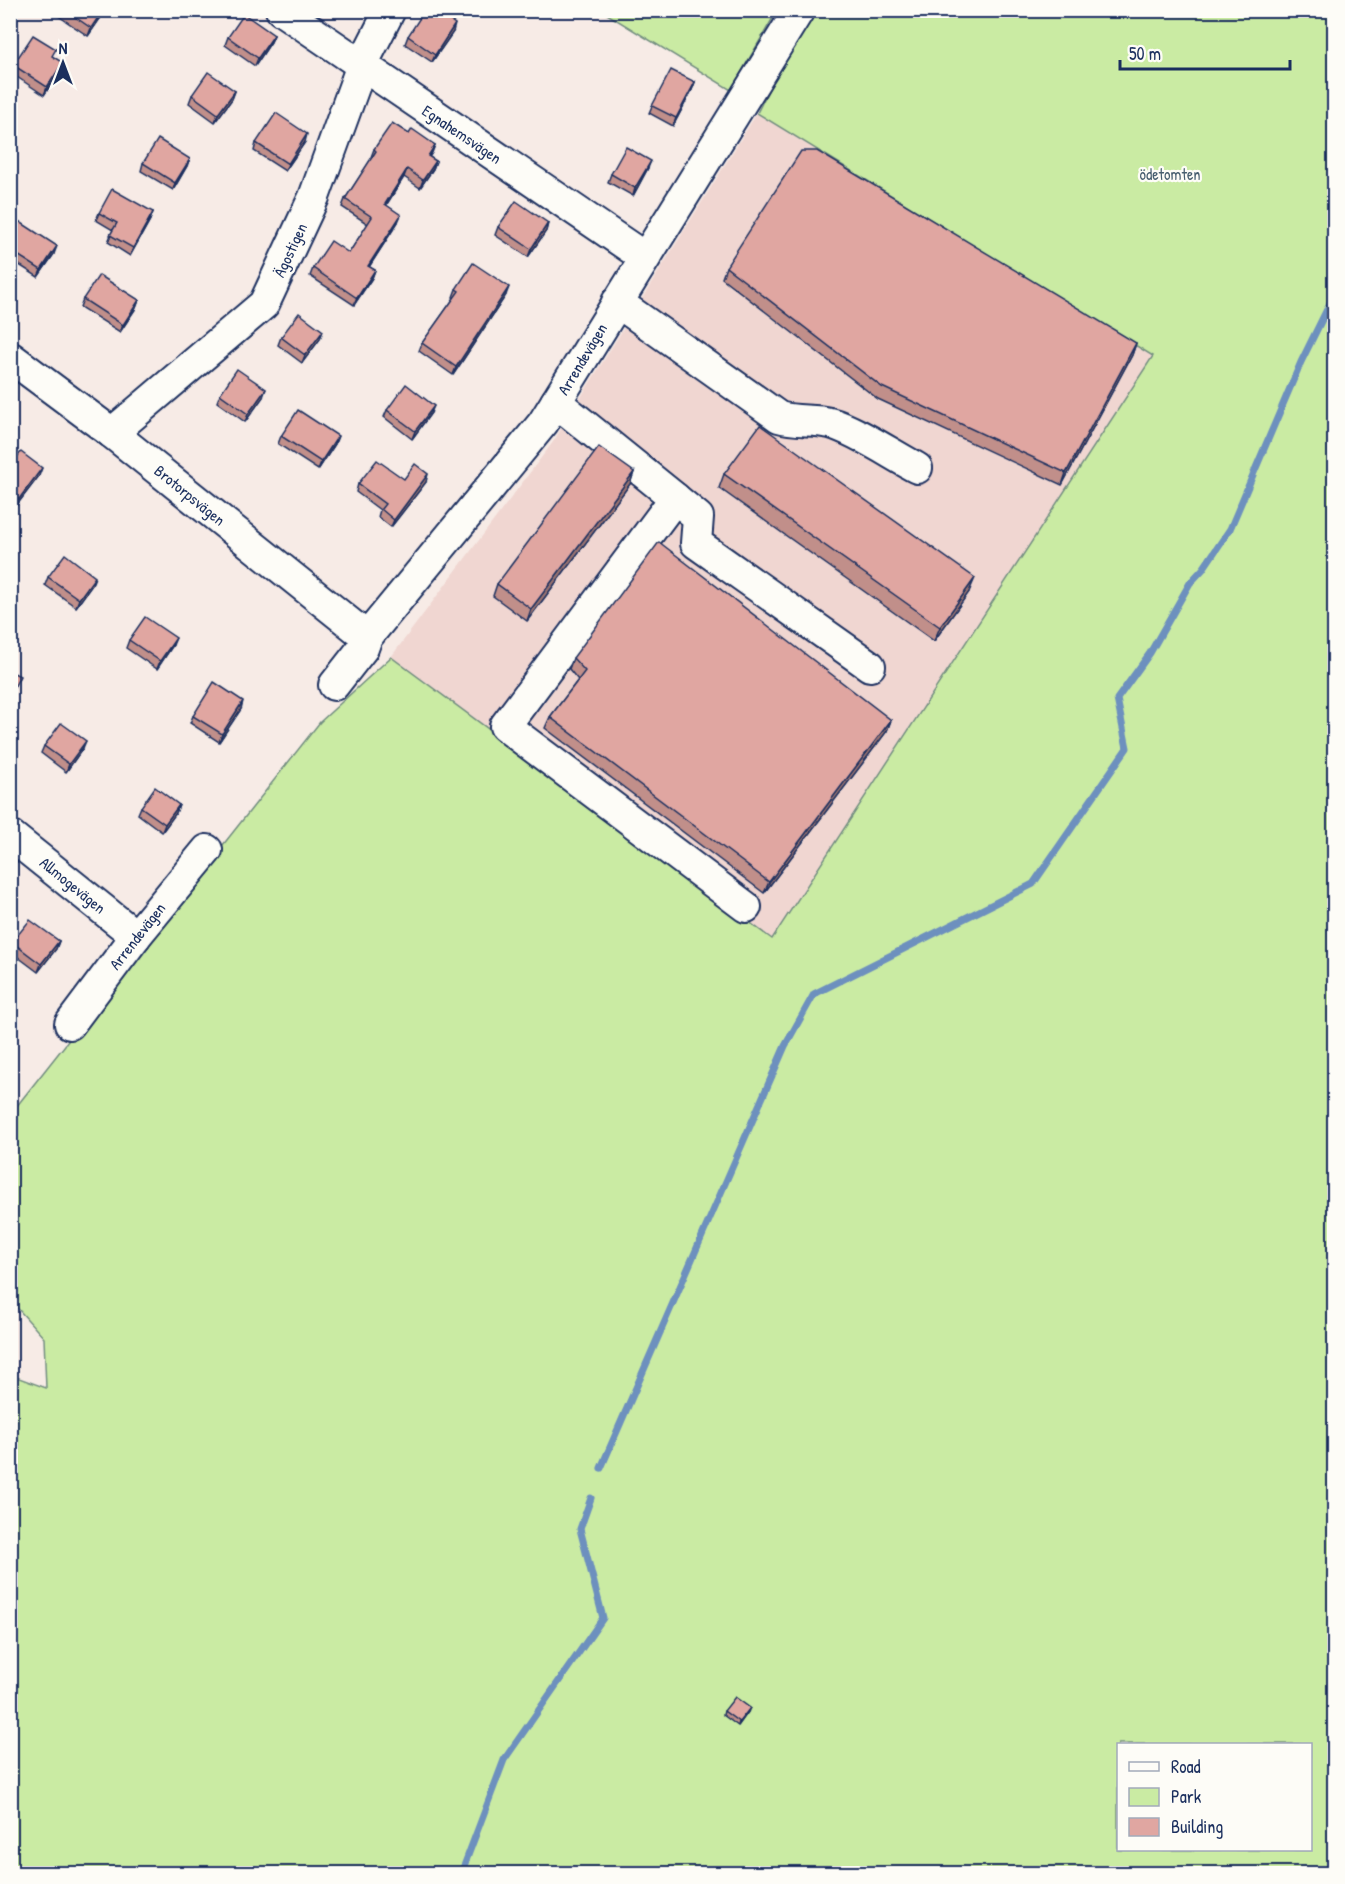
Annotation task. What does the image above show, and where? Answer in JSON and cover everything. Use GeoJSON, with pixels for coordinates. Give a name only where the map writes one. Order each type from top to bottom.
{"type":"FeatureCollection","features":[{"type":"Feature","properties":{"kind":"street","name":"Egnahemsvägen"},"geometry":{"type":"LineString","coordinates":[[281,10],[644,257]]}},
{"type":"Feature","properties":{"kind":"street","name":"Ägostigen"},"geometry":{"type":"LineString","coordinates":[[112,433],[264,304],[314,197],[362,65],[390,10]]}},
{"type":"Feature","properties":{"kind":"street","name":"Arrendevägen"},"geometry":{"type":"LineString","coordinates":[[334,685],[363,648],[367,637],[543,423],[799,10]]}},
{"type":"Feature","properties":{"kind":"street"},"geometry":{"type":"LineString","coordinates":[[617,302],[779,417],[797,422],[830,423],[917,468]]}},
{"type":"Feature","properties":{"kind":"street","name":"Brotorpsvägen"},"geometry":{"type":"LineString","coordinates":[[10,357],[112,433],[367,637]]}},
{"type":"Feature","properties":{"kind":"street"},"geometry":{"type":"LineString","coordinates":[[556,402],[698,517],[696,543],[870,666]]}},
{"type":"Feature","properties":{"kind":"street"},"geometry":{"type":"LineString","coordinates":[[675,498],[506,726],[746,907]]}},
{"type":"Feature","properties":{"kind":"street","name":"Allmogevägen"},"geometry":{"type":"LineString","coordinates":[[10,835],[136,936]]}},
{"type":"Feature","properties":{"kind":"street","name":"Arrendevägen"},"geometry":{"type":"LineString","coordinates":[[70,1024],[136,936],[207,850]]}},
{"type":"Feature","properties":{"kind":"shaded area"},"geometry":{"type":"Polygon","coordinates":[[[757,113],[1154,356],[772,939],[391,657],[553,442],[757,113]]]}},
{"type":"Feature","properties":{"kind":"green space"},"geometry":{"type":"Polygon","coordinates":[[[777,10],[731,90],[602,11],[777,10]]]}},
{"type":"Feature","properties":{"kind":"green space","name":"ödetomten"},"geometry":{"type":"Polygon","coordinates":[[[808,11],[1334,11],[1334,1873],[11,1873],[11,1375],[46,1388],[44,1338],[11,1301],[10,1105],[16,1107],[320,722],[391,657],[772,939],[1153,356],[757,113],[808,11]]]}},
{"type":"Feature","properties":{"kind":"building"},"geometry":{"type":"Polygon","coordinates":[[[65,10],[103,10],[91,28],[65,10]]]}},
{"type":"Feature","properties":{"kind":"building"},"geometry":{"type":"Polygon","coordinates":[[[425,10],[435,10],[455,24],[435,55],[408,36],[425,10]]]}},
{"type":"Feature","properties":{"kind":"building"},"geometry":{"type":"Polygon","coordinates":[[[244,14],[274,35],[258,58],[228,37],[244,14]]]}},
{"type":"Feature","properties":{"kind":"building"},"geometry":{"type":"Polygon","coordinates":[[[33,35],[56,49],[52,56],[63,63],[47,87],[13,65],[33,35]]]}},
{"type":"Feature","properties":{"kind":"building"},"geometry":{"type":"Polygon","coordinates":[[[671,70],[695,82],[676,118],[652,106],[671,70]]]}},
{"type":"Feature","properties":{"kind":"building"},"geometry":{"type":"Polygon","coordinates":[[[208,72],[235,91],[218,114],[192,95],[208,72]]]}},
{"type":"Feature","properties":{"kind":"building"},"geometry":{"type":"Polygon","coordinates":[[[276,113],[307,134],[288,164],[256,143],[276,113]]]}},
{"type":"Feature","properties":{"kind":"building"},"geometry":{"type":"Polygon","coordinates":[[[10,116],[19,121],[10,135],[10,116]]]}},
{"type":"Feature","properties":{"kind":"building"},"geometry":{"type":"Polygon","coordinates":[[[392,123],[409,134],[412,129],[435,145],[428,156],[436,161],[423,180],[407,169],[385,204],[401,215],[368,266],[375,270],[357,298],[313,268],[331,241],[349,253],[372,217],[345,199],[392,123]]]}},
{"type":"Feature","properties":{"kind":"building"},"geometry":{"type":"Polygon","coordinates":[[[158,139],[190,159],[175,183],[143,163],[158,139]]]}},
{"type":"Feature","properties":{"kind":"building"},"geometry":{"type":"Polygon","coordinates":[[[626,147],[651,161],[635,188],[611,174],[626,147]]]}},
{"type":"Feature","properties":{"kind":"building"},"geometry":{"type":"Polygon","coordinates":[[[801,151],[817,151],[1136,343],[1066,473],[882,387],[726,267],[801,151]]]}},
{"type":"Feature","properties":{"kind":"building"},"geometry":{"type":"Polygon","coordinates":[[[112,189],[153,212],[133,248],[110,235],[117,223],[99,213],[112,189]]]}},
{"type":"Feature","properties":{"kind":"building"},"geometry":{"type":"Polygon","coordinates":[[[516,201],[548,223],[531,249],[498,227],[516,201]]]}},
{"type":"Feature","properties":{"kind":"building"},"geometry":{"type":"Polygon","coordinates":[[[17,220],[57,246],[41,270],[10,250],[10,229],[17,220]]]}},
{"type":"Feature","properties":{"kind":"building"},"geometry":{"type":"Polygon","coordinates":[[[473,263],[509,287],[456,367],[422,343],[459,291],[456,289],[473,263]]]}},
{"type":"Feature","properties":{"kind":"building"},"geometry":{"type":"Polygon","coordinates":[[[99,275],[139,300],[123,325],[83,299],[99,275]]]}},
{"type":"Feature","properties":{"kind":"building"},"geometry":{"type":"Polygon","coordinates":[[[299,313],[323,331],[305,355],[281,337],[299,313]]]}},
{"type":"Feature","properties":{"kind":"building"},"geometry":{"type":"Polygon","coordinates":[[[237,369],[266,389],[248,414],[220,394],[237,369]]]}},
{"type":"Feature","properties":{"kind":"building"},"geometry":{"type":"Polygon","coordinates":[[[406,384],[434,406],[415,431],[387,410],[406,384]]]}},
{"type":"Feature","properties":{"kind":"building"},"geometry":{"type":"Polygon","coordinates":[[[298,410],[338,436],[321,462],[281,436],[298,410]]]}},
{"type":"Feature","properties":{"kind":"building"},"geometry":{"type":"Polygon","coordinates":[[[760,425],[975,578],[940,627],[724,474],[760,425]]]}},
{"type":"Feature","properties":{"kind":"building"},"geometry":{"type":"Polygon","coordinates":[[[599,447],[634,472],[531,609],[497,584],[599,447]]]}},
{"type":"Feature","properties":{"kind":"building"},"geometry":{"type":"Polygon","coordinates":[[[21,452],[42,468],[19,499],[10,493],[10,453],[17,457],[21,452]]]}},
{"type":"Feature","properties":{"kind":"building"},"geometry":{"type":"Polygon","coordinates":[[[377,460],[404,479],[415,464],[428,474],[394,520],[381,509],[385,504],[358,484],[377,460]]]}},
{"type":"Feature","properties":{"kind":"building"},"geometry":{"type":"Polygon","coordinates":[[[659,542],[891,720],[769,882],[550,717],[585,671],[573,658],[659,542]]]}},
{"type":"Feature","properties":{"kind":"building"},"geometry":{"type":"Polygon","coordinates":[[[65,554],[95,577],[79,599],[48,577],[65,554]]]}},
{"type":"Feature","properties":{"kind":"building"},"geometry":{"type":"Polygon","coordinates":[[[145,617],[176,638],[160,661],[129,640],[145,617]]]}},
{"type":"Feature","properties":{"kind":"building"},"geometry":{"type":"Polygon","coordinates":[[[10,671],[20,676],[10,695],[10,671]]]}},
{"type":"Feature","properties":{"kind":"building"},"geometry":{"type":"Polygon","coordinates":[[[214,682],[243,701],[222,734],[193,716],[214,682]]]}},
{"type":"Feature","properties":{"kind":"building"},"geometry":{"type":"Polygon","coordinates":[[[61,723],[86,741],[69,764],[44,746],[61,723]]]}},
{"type":"Feature","properties":{"kind":"building"},"geometry":{"type":"Polygon","coordinates":[[[155,787],[179,805],[165,824],[141,807],[155,787]]]}},
{"type":"Feature","properties":{"kind":"building"},"geometry":{"type":"Polygon","coordinates":[[[30,920],[59,941],[41,964],[12,942],[30,920]]]}},
{"type":"Feature","properties":{"kind":"building"},"geometry":{"type":"Polygon","coordinates":[[[735,1697],[750,1708],[739,1722],[724,1711],[735,1697]]]}},
{"type":"Feature","properties":{"kind":"waterway"},"geometry":{"type":"LineString","coordinates":[[601,1468],[785,1046],[814,994],[1033,884],[1127,748],[1117,699],[1150,653],[1190,583],[1203,569],[1230,529],[1301,362],[1334,295]]}},
{"type":"Feature","properties":{"kind":"waterway"},"geometry":{"type":"LineString","coordinates":[[461,1874],[504,1760],[603,1618],[580,1529],[591,1498]]}}]}
